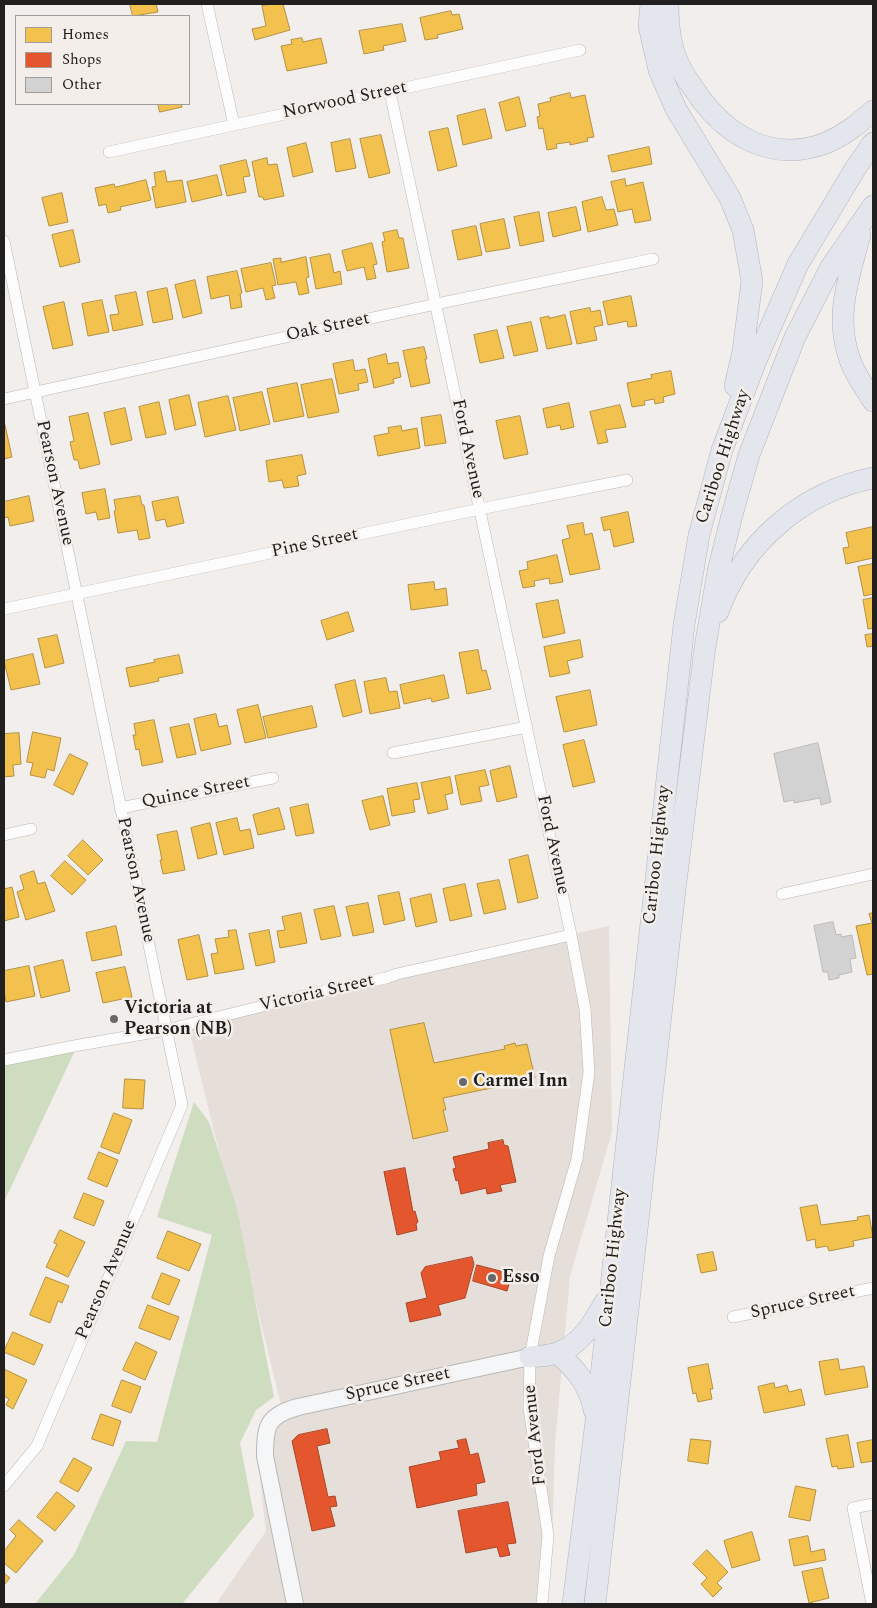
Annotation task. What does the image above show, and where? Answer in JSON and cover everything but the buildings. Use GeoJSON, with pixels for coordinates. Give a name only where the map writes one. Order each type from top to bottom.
{"type":"FeatureCollection","features":[{"type":"Feature","properties":{"kind":"highway"},"geometry":{"type":"LineString","coordinates":[[651,4],[649,26],[659,70],[676,109],[730,198],[743,230],[752,281],[742,351],[722,450]]}},
{"type":"Feature","properties":{"kind":"highway"},"geometry":{"type":"LineString","coordinates":[[668,4],[668,28],[673,51],[683,73],[716,118],[734,133],[757,145],[779,149],[804,148],[826,143],[852,130],[873,111]]}},
{"type":"Feature","properties":{"kind":"highway","name":"Cariboo Highway"},"geometry":{"type":"LineString","coordinates":[[573,1604],[596,1421],[684,625],[699,535],[722,450],[755,363],[798,264],[855,169],[873,143]]}},
{"type":"Feature","properties":{"kind":"highway"},"geometry":{"type":"LineString","coordinates":[[868,214],[846,281],[843,322],[850,360],[873,400]]}},
{"type":"Feature","properties":{"kind":"highway","name":"Cariboo Highway"},"geometry":{"type":"LineString","coordinates":[[594,1604],[675,890],[705,647],[718,572],[749,455],[795,337],[831,267],[868,214]]}},
{"type":"Feature","properties":{"kind":"highway"},"geometry":{"type":"LineString","coordinates":[[705,647],[720,606],[741,566],[764,538],[787,516],[820,497],[852,482],[873,478]]}},
{"type":"Feature","properties":{"kind":"highway"},"geometry":{"type":"LineString","coordinates":[[530,1357],[558,1353],[571,1345],[589,1330],[609,1294]]}},
{"type":"Feature","properties":{"kind":"highway"},"geometry":{"type":"LineString","coordinates":[[558,1353],[575,1369],[585,1384],[592,1397],[596,1421]]}},
{"type":"Feature","properties":{"kind":"street"},"geometry":{"type":"LineString","coordinates":[[207,4],[234,125]]}},
{"type":"Feature","properties":{"kind":"street","name":"Norwood Street"},"geometry":{"type":"LineString","coordinates":[[109,152],[580,50]]}},
{"type":"Feature","properties":{"kind":"street","name":"Ford Avenue"},"geometry":{"type":"LineString","coordinates":[[390,92],[586,1009],[589,1072],[577,1159],[548,1256],[530,1357],[529,1408],[548,1535],[542,1604]]}},
{"type":"Feature","properties":{"kind":"street","name":"Pearson Avenue"},"geometry":{"type":"LineString","coordinates":[[4,241],[182,1105],[36,1446],[4,1486]]}},
{"type":"Feature","properties":{"kind":"street","name":"Oak Street"},"geometry":{"type":"LineString","coordinates":[[4,399],[436,304],[652,259]]}},
{"type":"Feature","properties":{"kind":"street","name":"Pine Street"},"geometry":{"type":"LineString","coordinates":[[4,609],[627,480]]}},
{"type":"Feature","properties":{"kind":"street"},"geometry":{"type":"LineString","coordinates":[[393,753],[527,727]]}},
{"type":"Feature","properties":{"kind":"street","name":"Quince Street"},"geometry":{"type":"LineString","coordinates":[[120,808],[273,778]]}},
{"type":"Feature","properties":{"kind":"street"},"geometry":{"type":"LineString","coordinates":[[4,834],[31,829]]}},
{"type":"Feature","properties":{"kind":"street"},"geometry":{"type":"LineString","coordinates":[[782,894],[873,874]]}},
{"type":"Feature","properties":{"kind":"street","name":"Victoria Street"},"geometry":{"type":"LineString","coordinates":[[4,1060],[166,1030],[228,1013],[571,935]]}},
{"type":"Feature","properties":{"kind":"street","name":"Spruce Street"},"geometry":{"type":"LineString","coordinates":[[733,1317],[873,1288]]}},
{"type":"Feature","properties":{"kind":"street","name":"Spruce Street"},"geometry":{"type":"LineString","coordinates":[[295,1604],[265,1456],[265,1438],[270,1421],[284,1411],[298,1407],[530,1357]]}},
{"type":"Feature","properties":{"kind":"street"},"geometry":{"type":"LineString","coordinates":[[872,1604],[853,1508],[873,1504]]}},
{"type":"Feature","properties":{"kind":"shaded area"},"geometry":{"type":"Polygon","coordinates":[[[609,926],[612,1132],[570,1276],[555,1444],[552,1547],[545,1604],[216,1604],[266,1531],[257,1450],[281,1405],[187,1021],[609,926]]]}},
{"type":"Feature","properties":{"kind":"green space"},"geometry":{"type":"Polygon","coordinates":[[[79,1042],[4,1202],[4,1058],[79,1042]]]}},
{"type":"Feature","properties":{"kind":"green space"},"geometry":{"type":"Polygon","coordinates":[[[194,1102],[209,1122],[237,1209],[274,1397],[256,1410],[240,1443],[254,1516],[182,1604],[35,1604],[74,1555],[126,1441],[157,1442],[212,1235],[157,1217],[194,1102]]]}},
{"type":"Feature","properties":{"kind":"place","name":"Victoria at Pearson (NB)"},"geometry":{"type":"Point","coordinates":[114,1019]}},
{"type":"Feature","properties":{"kind":"place","name":"Carmel Inn"},"geometry":{"type":"Point","coordinates":[463,1082]}},
{"type":"Feature","properties":{"kind":"place","name":"Esso"},"geometry":{"type":"Point","coordinates":[492,1278]}}]}
